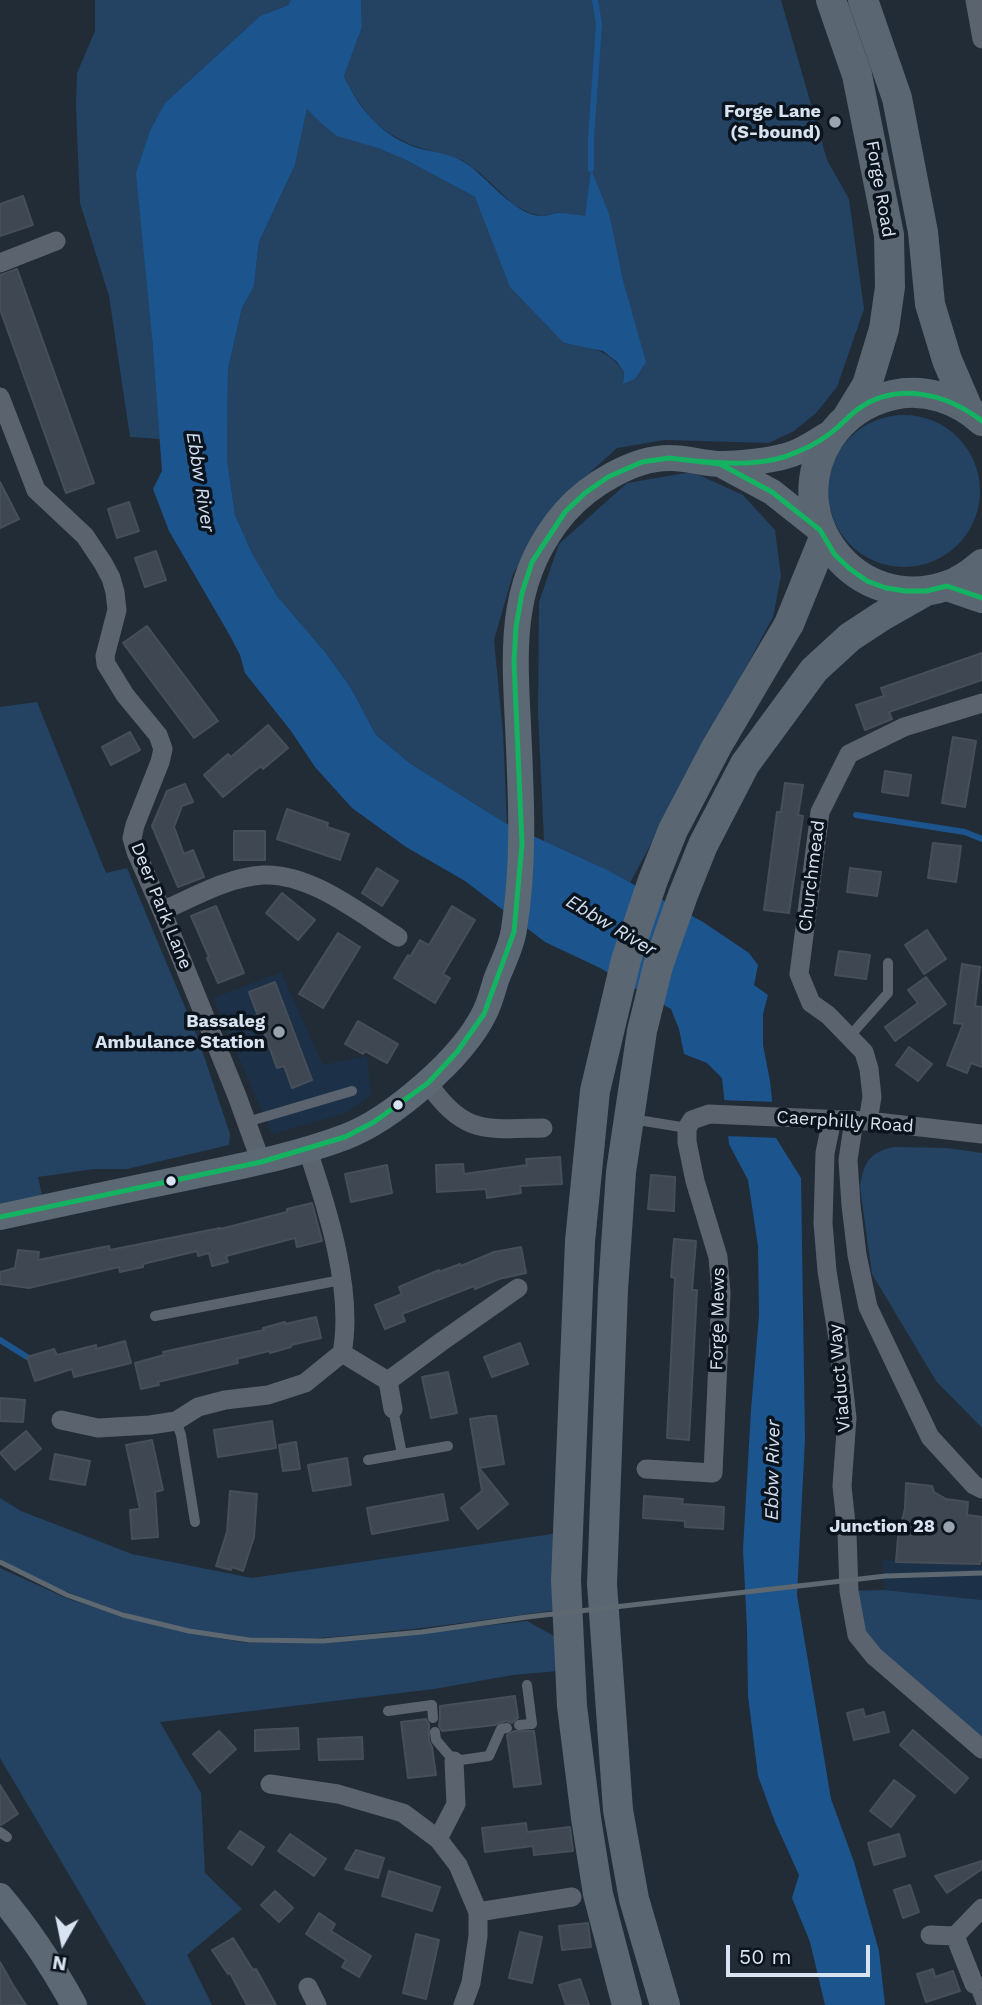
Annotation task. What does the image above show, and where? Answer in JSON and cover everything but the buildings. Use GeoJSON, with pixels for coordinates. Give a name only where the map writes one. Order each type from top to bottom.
{"type":"FeatureCollection","features":[{"type":"Feature","properties":{"kind":"main road","name":"Forge Road"},"geometry":{"type":"LineString","coordinates":[[822,534],[813,497],[817,463],[824,447],[867,385],[884,330],[890,287],[889,235],[857,75],[831,0]]}},
{"type":"Feature","properties":{"kind":"main road","name":"Forge Road"},"geometry":{"type":"LineString","coordinates":[[863,0],[897,98],[923,232],[930,304],[941,344],[976,414]]}},
{"type":"Feature","properties":{"kind":"main road"},"geometry":{"type":"LineString","coordinates":[[841,424],[864,405],[898,394],[935,395],[976,414]]}},
{"type":"Feature","properties":{"kind":"main road"},"geometry":{"type":"LineString","coordinates":[[822,534],[835,555],[867,581],[906,592],[937,589],[982,598]]}},
{"type":"Feature","properties":{"kind":"main road"},"geometry":{"type":"LineString","coordinates":[[627,2005],[598,1894],[586,1818],[572,1706],[566,1580],[580,1241],[595,1091],[626,960],[673,830],[789,624],[822,534]]}},
{"type":"Feature","properties":{"kind":"main road"},"geometry":{"type":"LineString","coordinates":[[665,2005],[634,1899],[618,1810],[602,1584],[613,1290],[625,1152],[640,1114],[642,1031],[658,965],[683,895],[703,845],[745,764],[814,670],[850,637],[882,616],[966,577],[982,564]]}},
{"type":"Feature","properties":{"kind":"street"},"geometry":{"type":"LineString","coordinates":[[975,0],[982,39]]}},
{"type":"Feature","properties":{"kind":"street"},"geometry":{"type":"LineString","coordinates":[[0,262],[56,241]]}},
{"type":"Feature","properties":{"kind":"street","name":"Deer Park Lane"},"geometry":{"type":"LineString","coordinates":[[0,397],[31,482],[36,490],[85,536],[99,556],[116,592],[117,610],[105,660],[109,673],[158,735],[163,749],[135,825],[132,838],[135,852],[162,911],[261,1162]]}},
{"type":"Feature","properties":{"kind":"street"},"geometry":{"type":"LineString","coordinates":[[0,1217],[261,1162],[307,1149],[345,1137],[374,1122],[428,1083],[457,1052],[484,1014],[514,932],[522,844],[514,662],[516,627],[522,593],[532,562],[547,537],[565,512],[585,493],[608,477],[642,462],[669,458],[720,464],[767,460],[794,454],[841,424]]}},
{"type":"Feature","properties":{"kind":"street"},"geometry":{"type":"LineString","coordinates":[[720,464],[772,492],[822,534]]}},
{"type":"Feature","properties":{"kind":"street","name":"Churchmead"},"geometry":{"type":"LineString","coordinates":[[982,703],[904,727],[849,754],[820,812],[799,974],[811,1003],[828,1015],[864,1052],[869,1069],[872,1097],[848,1160],[857,1255],[868,1307],[930,1437],[974,1485],[982,1489]]}},
{"type":"Feature","properties":{"kind":"street"},"geometry":{"type":"LineString","coordinates":[[162,911],[225,884],[263,876],[284,877],[318,888],[398,937]]}},
{"type":"Feature","properties":{"kind":"street"},"geometry":{"type":"LineString","coordinates":[[428,1083],[438,1098],[465,1122],[495,1129],[543,1128]]}},
{"type":"Feature","properties":{"kind":"street","name":"Caerphilly Road"},"geometry":{"type":"LineString","coordinates":[[687,1128],[692,1120],[709,1114],[861,1121],[982,1134]]}},
{"type":"Feature","properties":{"kind":"street","name":"Viaduct Way"},"geometry":{"type":"LineString","coordinates":[[824,1119],[823,1223],[847,1418],[842,1486],[849,1591],[858,1635],[874,1656],[982,1749]]}},
{"type":"Feature","properties":{"kind":"street","name":"Forge Mews"},"geometry":{"type":"LineString","coordinates":[[646,1469],[713,1473],[721,1293],[718,1257],[695,1181],[687,1128]]}},
{"type":"Feature","properties":{"kind":"street"},"geometry":{"type":"LineString","coordinates":[[61,1420],[98,1427],[176,1421],[198,1407],[225,1400],[268,1395],[305,1383],[342,1353],[346,1333],[341,1280],[328,1209],[307,1149]]}},
{"type":"Feature","properties":{"kind":"street"},"geometry":{"type":"LineString","coordinates":[[388,1381],[518,1288]]}},
{"type":"Feature","properties":{"kind":"street"},"geometry":{"type":"LineString","coordinates":[[342,1353],[388,1381],[393,1409]]}},
{"type":"Feature","properties":{"kind":"street"},"geometry":{"type":"LineString","coordinates":[[438,1839],[456,1804],[454,1761]]}},
{"type":"Feature","properties":{"kind":"street"},"geometry":{"type":"LineString","coordinates":[[270,1784],[338,1794],[403,1814],[438,1839],[458,1865],[478,1912],[478,1936],[471,1983],[463,2005]]}},
{"type":"Feature","properties":{"kind":"street"},"geometry":{"type":"LineString","coordinates":[[0,1896],[56,1972],[74,2005]]}},
{"type":"Feature","properties":{"kind":"street"},"geometry":{"type":"LineString","coordinates":[[478,1912],[572,1897]]}},
{"type":"Feature","properties":{"kind":"street"},"geometry":{"type":"LineString","coordinates":[[930,1935],[955,1936],[982,1908]]}},
{"type":"Feature","properties":{"kind":"street"},"geometry":{"type":"LineString","coordinates":[[955,1936],[974,1984]]}},
{"type":"Feature","properties":{"kind":"lane"},"geometry":{"type":"LineString","coordinates":[[849,1037],[888,993],[888,963]]}},
{"type":"Feature","properties":{"kind":"lane"},"geometry":{"type":"LineString","coordinates":[[247,1122],[352,1091]]}},
{"type":"Feature","properties":{"kind":"lane"},"geometry":{"type":"LineString","coordinates":[[640,1114],[687,1128]]}},
{"type":"Feature","properties":{"kind":"lane"},"geometry":{"type":"LineString","coordinates":[[155,1317],[341,1280]]}},
{"type":"Feature","properties":{"kind":"lane"},"geometry":{"type":"LineString","coordinates":[[393,1409],[402,1454]]}},
{"type":"Feature","properties":{"kind":"lane"},"geometry":{"type":"LineString","coordinates":[[176,1421],[181,1435],[195,1522]]}},
{"type":"Feature","properties":{"kind":"lane"},"geometry":{"type":"LineString","coordinates":[[368,1460],[448,1446]]}},
{"type":"Feature","properties":{"kind":"lane"},"geometry":{"type":"LineString","coordinates":[[519,1726],[532,1724],[527,1685]]}},
{"type":"Feature","properties":{"kind":"lane"},"geometry":{"type":"LineString","coordinates":[[388,1711],[432,1705],[433,1718]]}},
{"type":"Feature","properties":{"kind":"lane"},"geometry":{"type":"LineString","coordinates":[[435,1732],[436,1740],[454,1761],[489,1756],[501,1728],[507,1728]]}},
{"type":"Feature","properties":{"kind":"lane"},"geometry":{"type":"LineString","coordinates":[[974,1984],[982,2005]]}},
{"type":"Feature","properties":{"kind":"shaded area"},"geometry":{"type":"Polygon","coordinates":[[[95,0],[291,0],[288,5],[260,16],[165,103],[152,337],[160,439],[130,437],[109,296],[80,203],[77,73],[95,31],[95,0]]]}},
{"type":"Feature","properties":{"kind":"shaded area"},"geometry":{"type":"Polygon","coordinates":[[[361,0],[781,0],[827,160],[849,199],[864,309],[837,387],[816,413],[794,431],[769,443],[665,440],[617,448],[552,507],[513,574],[494,640],[503,733],[507,824],[411,764],[376,735],[351,688],[326,653],[277,596],[252,553],[235,515],[227,459],[228,369],[242,308],[254,286],[259,242],[295,165],[307,108],[321,123],[406,160],[475,197],[564,343],[604,353],[624,372],[623,383],[635,379],[624,284],[591,171],[585,217],[557,213],[542,216],[514,205],[462,160],[411,145],[372,121],[344,76],[362,27],[361,0]]]}},
{"type":"Feature","properties":{"kind":"shaded area"},"geometry":{"type":"Polygon","coordinates":[[[904,415],[933,421],[957,438],[974,462],[980,491],[974,520],[957,544],[933,561],[904,567],[875,561],[851,544],[834,520],[828,491],[834,462],[851,438],[875,421],[904,415]]]}},
{"type":"Feature","properties":{"kind":"shaded area"},"geometry":{"type":"Polygon","coordinates":[[[692,472],[743,495],[775,530],[781,576],[773,617],[630,883],[544,841],[538,713],[539,602],[559,544],[627,483],[692,472]]]}},
{"type":"Feature","properties":{"kind":"shaded area"},"geometry":{"type":"Polygon","coordinates":[[[37,702],[106,873],[127,868],[199,1041],[230,1134],[229,1145],[127,1169],[94,1169],[38,1177],[43,1200],[0,1208],[0,707],[37,702]]]}},
{"type":"Feature","properties":{"kind":"shaded area"},"geometry":{"type":"Polygon","coordinates":[[[281,972],[323,1065],[367,1056],[371,1096],[345,1113],[272,1134],[213,998],[281,972]]]}},
{"type":"Feature","properties":{"kind":"shaded area"},"geometry":{"type":"Polygon","coordinates":[[[895,1147],[947,1148],[982,1153],[982,1428],[936,1381],[872,1274],[861,1179],[866,1165],[874,1155],[895,1147]]]}},
{"type":"Feature","properties":{"kind":"shaded area"},"geometry":{"type":"Polygon","coordinates":[[[0,1498],[21,1511],[132,1554],[252,1578],[559,1533],[557,1610],[422,1628],[312,1638],[248,1638],[184,1628],[152,1621],[88,1600],[0,1559],[0,1498]]]}},
{"type":"Feature","properties":{"kind":"shaded area"},"geometry":{"type":"Polygon","coordinates":[[[882,1560],[982,1566],[982,1600],[884,1590],[882,1560]]]}},
{"type":"Feature","properties":{"kind":"shaded area"},"geometry":{"type":"Polygon","coordinates":[[[0,1568],[66,1598],[123,1617],[189,1633],[248,1643],[323,1642],[527,1621],[554,1636],[558,1671],[160,1722],[201,1793],[205,1873],[242,1909],[187,1955],[212,2005],[146,2005],[0,1758],[0,1568]]]}},
{"type":"Feature","properties":{"kind":"shaded area"},"geometry":{"type":"Polygon","coordinates":[[[884,1590],[982,1600],[982,1749],[874,1656],[849,1591],[884,1590]]]}},
{"type":"Feature","properties":{"kind":"water","name":"Ebbw River"},"geometry":{"type":"Polygon","coordinates":[[[291,0],[361,0],[362,27],[344,76],[357,100],[373,120],[393,137],[418,148],[459,159],[521,210],[542,216],[558,213],[585,216],[591,169],[609,214],[624,284],[646,362],[635,379],[623,384],[624,372],[617,362],[603,351],[564,343],[510,287],[475,197],[406,160],[378,148],[337,136],[307,109],[295,165],[259,242],[254,286],[242,308],[228,369],[227,459],[235,515],[252,553],[277,596],[326,653],[351,688],[376,735],[411,764],[507,824],[607,870],[703,922],[749,953],[758,965],[754,985],[768,995],[763,1014],[763,1045],[776,1138],[801,1178],[805,1439],[797,1595],[831,1799],[854,1862],[879,1951],[885,2005],[825,2005],[810,1942],[792,1898],[799,1875],[758,1776],[748,1696],[743,1549],[759,1315],[758,1246],[748,1180],[729,1144],[722,1078],[707,1063],[684,1054],[679,1029],[671,1009],[600,968],[545,942],[465,881],[406,847],[352,808],[315,767],[291,731],[245,673],[240,655],[229,634],[169,531],[153,489],[162,471],[136,173],[150,131],[165,103],[260,16],[288,5],[291,0]]]}},
{"type":"Feature","properties":{"kind":"pier"},"geometry":{"type":"Polygon","coordinates":[[[721,1100],[776,1102],[780,1138],[725,1136],[721,1100]]]}},
{"type":"Feature","properties":{"kind":"waterway"},"geometry":{"type":"LineString","coordinates":[[591,169],[599,24],[595,0]]}},
{"type":"Feature","properties":{"kind":"waterway"},"geometry":{"type":"LineString","coordinates":[[856,815],[965,832],[982,839]]}},
{"type":"Feature","properties":{"kind":"waterway"},"geometry":{"type":"LineString","coordinates":[[0,1340],[27,1357]]}},
{"type":"Feature","properties":{"kind":"railway"},"geometry":{"type":"LineString","coordinates":[[0,1562],[67,1595],[123,1615],[189,1631],[249,1640],[323,1641],[422,1632],[527,1617],[886,1576],[982,1573]]}},
{"type":"Feature","properties":{"kind":"transit line","name":"50"},"geometry":{"type":"LineString","coordinates":[[697,461],[748,463],[785,457],[824,438],[873,400],[889,395],[906,393],[938,398],[982,421]]}},
{"type":"Feature","properties":{"kind":"transit line","name":"50"},"geometry":{"type":"LineString","coordinates":[[0,1217],[261,1162],[345,1137],[374,1122],[428,1083],[457,1052],[484,1014],[514,932],[522,844],[514,662],[522,593],[532,562],[565,512],[585,493],[608,477],[642,462],[669,458],[720,464],[772,492],[820,530],[835,555],[867,581],[906,591],[926,591],[947,586],[982,598]]}},
{"type":"Feature","properties":{"kind":"place","name":"Forge Lane (S-bound)"},"geometry":{"type":"Point","coordinates":[835,122]}},
{"type":"Feature","properties":{"kind":"place","name":"Bassaleg Ambulance Station"},"geometry":{"type":"Point","coordinates":[279,1032]}},
{"type":"Feature","properties":{"kind":"place","name":"Junction 28"},"geometry":{"type":"Point","coordinates":[949,1527]}}]}
